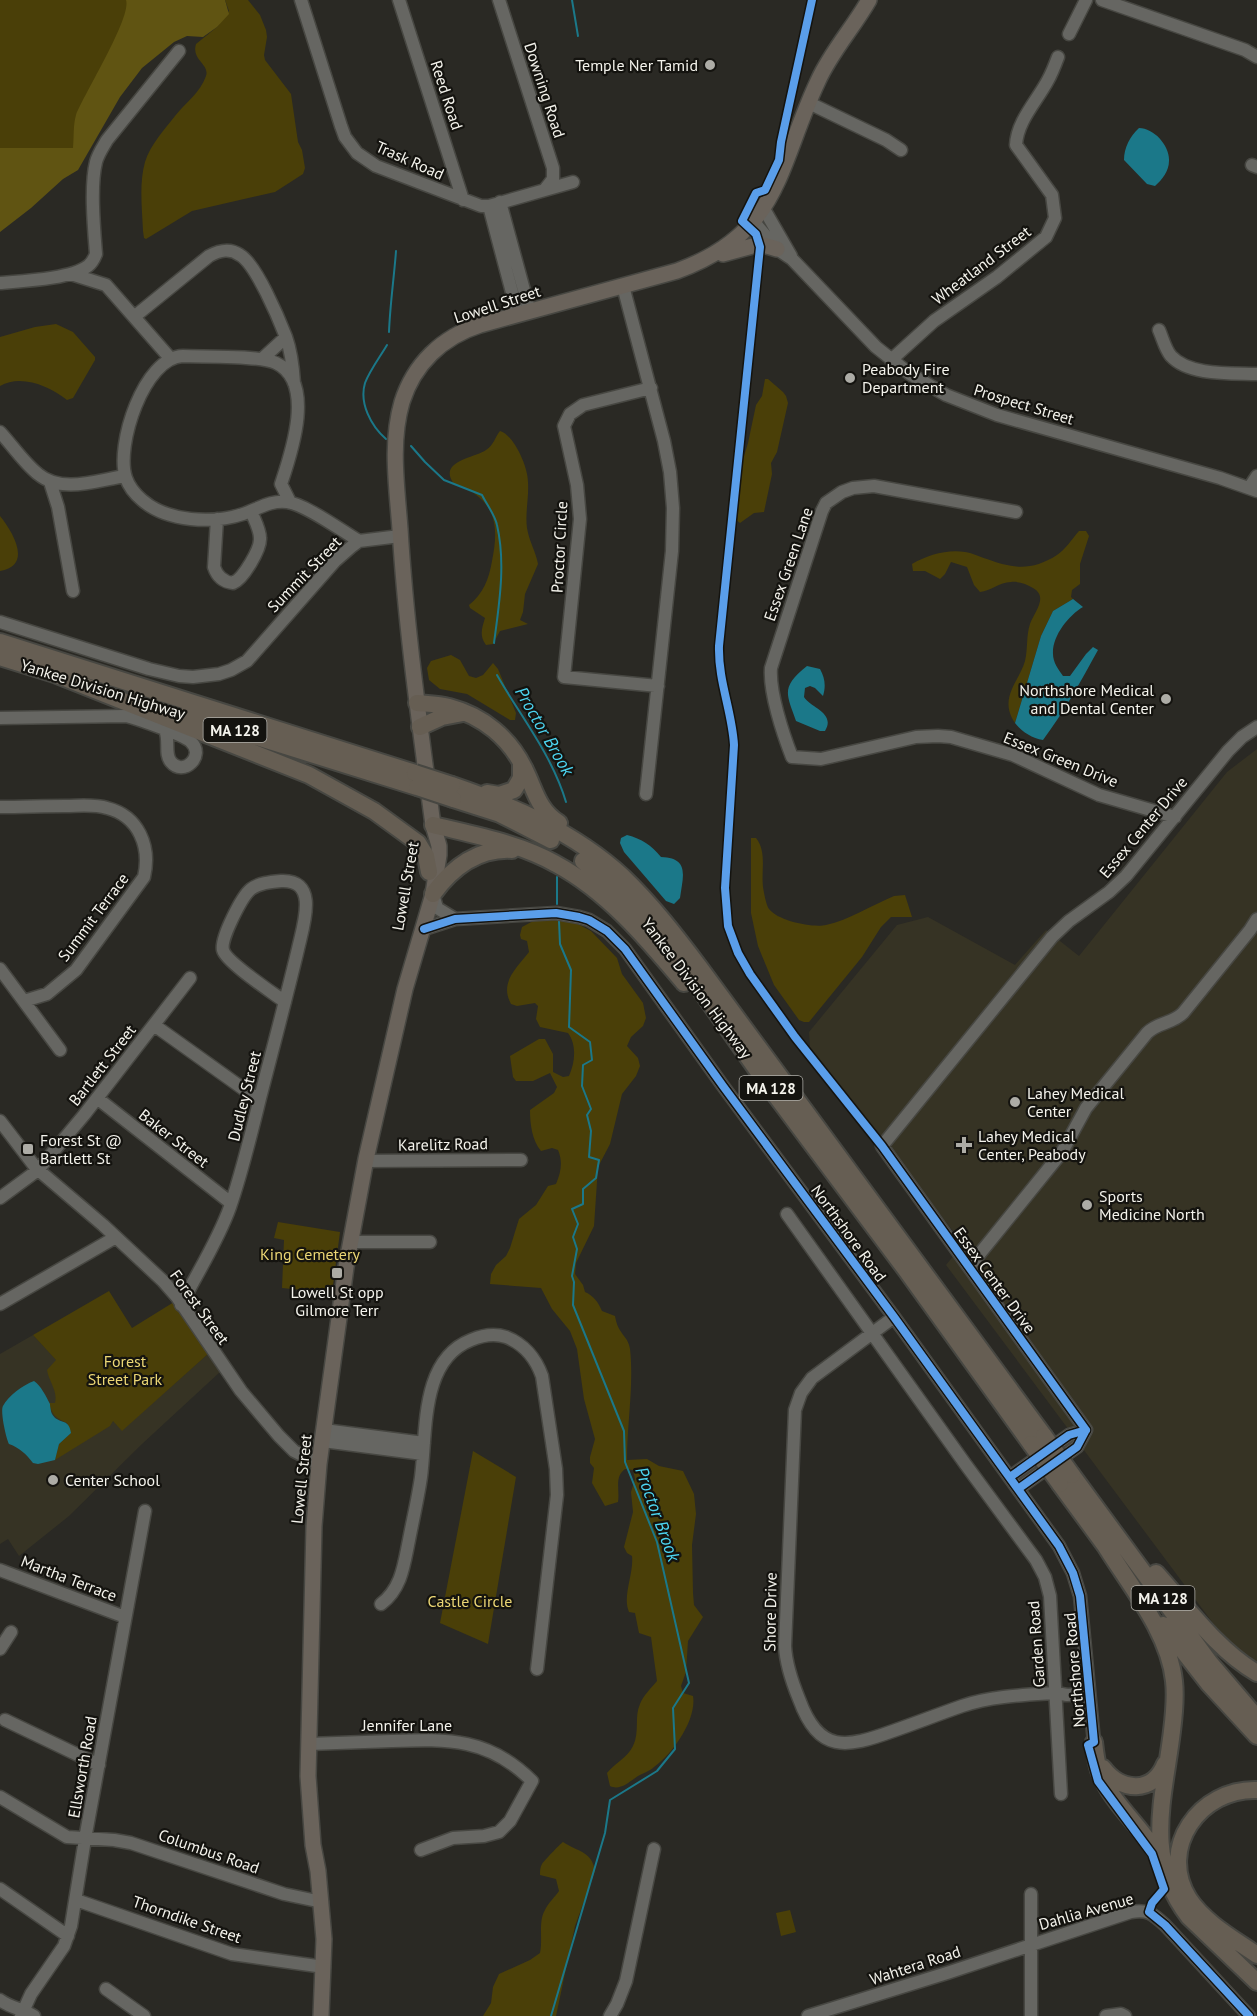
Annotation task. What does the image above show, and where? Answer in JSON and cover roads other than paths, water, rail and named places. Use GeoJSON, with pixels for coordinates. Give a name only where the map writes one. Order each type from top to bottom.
{"type":"FeatureCollection","features":[{"type":"Feature","properties":{"kind":"highway","name":"Yankee Division Highway"},"geometry":{"type":"LineString","coordinates":[[0,642],[452,792],[520,811],[573,840],[622,877],[664,920],[1066,1479],[1106,1547],[1190,1660],[1257,1736]]}},
{"type":"Feature","properties":{"kind":"highway","name":"Yankee Division Highway"},"geometry":{"type":"LineString","coordinates":[[0,657],[416,780]]}},
{"type":"Feature","properties":{"kind":"highway"},"geometry":{"type":"LineString","coordinates":[[52,673],[309,775],[335,788],[374,811],[418,843],[426,856],[429,872]]}},
{"type":"Feature","properties":{"kind":"highway"},"geometry":{"type":"LineString","coordinates":[[417,703],[449,707],[478,719],[497,732],[520,761],[544,811],[618,865],[640,886],[664,920]]}},
{"type":"Feature","properties":{"kind":"highway"},"geometry":{"type":"LineString","coordinates":[[420,727],[442,717],[463,713]]}},
{"type":"Feature","properties":{"kind":"highway"},"geometry":{"type":"LineString","coordinates":[[452,792],[507,794],[519,785],[520,761]]}},
{"type":"Feature","properties":{"kind":"highway","name":"Yankee Division Highway"},"geometry":{"type":"LineString","coordinates":[[452,792],[541,834],[580,858],[609,881],[657,930],[906,1270],[1037,1440]]}},
{"type":"Feature","properties":{"kind":"highway"},"geometry":{"type":"LineString","coordinates":[[433,825],[499,842],[555,863],[569,871],[604,898],[642,935],[688,988],[730,1031]]}},
{"type":"Feature","properties":{"kind":"highway"},"geometry":{"type":"LineString","coordinates":[[433,894],[451,871],[466,861],[492,851],[508,849],[525,851]]}},
{"type":"Feature","properties":{"kind":"highway","name":"Yankee Division Highway"},"geometry":{"type":"LineString","coordinates":[[1066,1479],[1092,1501],[1210,1663],[1257,1718]]}},
{"type":"Feature","properties":{"kind":"highway"},"geometry":{"type":"LineString","coordinates":[[1092,1501],[1221,1645],[1239,1662],[1257,1673]]}},
{"type":"Feature","properties":{"kind":"highway"},"geometry":{"type":"LineString","coordinates":[[1106,1547],[1155,1625],[1168,1652],[1173,1671],[1175,1693],[1159,1829],[1160,1851],[1170,1887],[1180,1906],[1257,1982]]}},
{"type":"Feature","properties":{"kind":"highway"},"geometry":{"type":"LineString","coordinates":[[1094,1742],[1098,1759],[1106,1772],[1111,1778],[1127,1785],[1143,1786],[1151,1783],[1159,1777],[1169,1755]]}},
{"type":"Feature","properties":{"kind":"highway"},"geometry":{"type":"LineString","coordinates":[[1094,1742],[1096,1758],[1110,1791],[1163,1864]]}},
{"type":"Feature","properties":{"kind":"highway"},"geometry":{"type":"LineString","coordinates":[[1257,1790],[1228,1794],[1202,1809],[1192,1819],[1185,1832],[1181,1842],[1178,1865],[1183,1886],[1195,1907],[1215,1925],[1257,1955]]}},
{"type":"Feature","properties":{"kind":"main road","name":"Lowell Street"},"geometry":{"type":"LineString","coordinates":[[321,2016],[324,1967],[322,1902],[309,1799],[314,1526],[319,1464],[350,1242],[365,1161],[414,954],[424,929],[433,894],[439,855],[417,703],[400,536],[395,465],[396,432],[402,404],[413,376],[433,351],[457,334],[677,271],[709,258],[728,246],[754,222],[764,209],[778,181],[824,68],[869,0]]}},
{"type":"Feature","properties":{"kind":"main road"},"geometry":{"type":"LineString","coordinates":[[709,258],[751,245],[760,244],[777,249]]}},
{"type":"Feature","properties":{"kind":"main road","name":"Lowell Street"},"geometry":{"type":"LineString","coordinates":[[414,954],[415,938],[429,872],[433,825]]}},
{"type":"Feature","properties":{"kind":"street","name":"Trask Road"},"geometry":{"type":"LineString","coordinates":[[301,0],[337,116],[357,153],[376,166],[481,206],[573,182]]}},
{"type":"Feature","properties":{"kind":"street","name":"Reed Road"},"geometry":{"type":"LineString","coordinates":[[399,0],[463,200]]}},
{"type":"Feature","properties":{"kind":"street","name":"Downing Road"},"geometry":{"type":"LineString","coordinates":[[499,0],[553,168],[553,179],[546,188]]}},
{"type":"Feature","properties":{"kind":"street"},"geometry":{"type":"LineString","coordinates":[[1069,34],[1086,0]]}},
{"type":"Feature","properties":{"kind":"street"},"geometry":{"type":"LineString","coordinates":[[1102,0],[1223,42],[1257,57]]}},
{"type":"Feature","properties":{"kind":"street"},"geometry":{"type":"LineString","coordinates":[[170,358],[106,285],[96,254],[94,182],[96,162],[107,140],[179,51]]}},
{"type":"Feature","properties":{"kind":"street","name":"Wheatland Street"},"geometry":{"type":"LineString","coordinates":[[891,360],[934,321],[997,277],[1046,237],[1055,218],[1052,195],[1016,145],[1016,136],[1023,120],[1049,80],[1058,57]]}},
{"type":"Feature","properties":{"kind":"street"},"geometry":{"type":"LineString","coordinates":[[808,103],[902,150]]}},
{"type":"Feature","properties":{"kind":"street"},"geometry":{"type":"LineString","coordinates":[[494,204],[524,313]]}},
{"type":"Feature","properties":{"kind":"street","name":"Prospect Street"},"geometry":{"type":"LineString","coordinates":[[764,209],[792,259]]}},
{"type":"Feature","properties":{"kind":"street","name":"Prospect Street"},"geometry":{"type":"LineString","coordinates":[[754,222],[777,249],[792,259],[857,329],[891,360],[927,385],[978,409],[1253,489]]}},
{"type":"Feature","properties":{"kind":"street"},"geometry":{"type":"LineString","coordinates":[[134,317],[202,261],[223,250],[239,254],[251,264],[286,337],[298,425],[281,484],[267,504]]}},
{"type":"Feature","properties":{"kind":"street"},"geometry":{"type":"LineString","coordinates":[[0,284],[71,274],[89,265],[96,254]]}},
{"type":"Feature","properties":{"kind":"street"},"geometry":{"type":"LineString","coordinates":[[71,274],[106,285]]}},
{"type":"Feature","properties":{"kind":"street"},"geometry":{"type":"LineString","coordinates":[[623,286],[668,456],[673,508],[672,551],[646,794]]}},
{"type":"Feature","properties":{"kind":"street"},"geometry":{"type":"LineString","coordinates":[[1159,330],[1166,349],[1172,357],[1187,367],[1206,371],[1257,374]]}},
{"type":"Feature","properties":{"kind":"street"},"geometry":{"type":"LineString","coordinates":[[262,359],[286,337]]}},
{"type":"Feature","properties":{"kind":"street"},"geometry":{"type":"LineString","coordinates":[[290,502],[267,504],[251,511],[217,519],[192,518],[159,510],[144,502],[130,486],[125,476],[124,461],[125,444],[143,390],[160,365],[170,358],[183,356],[262,359],[277,363],[283,368],[291,378],[295,390]]}},
{"type":"Feature","properties":{"kind":"street","name":"Proctor Circle"},"geometry":{"type":"LineString","coordinates":[[651,388],[584,405],[575,409],[566,420],[565,434],[578,485],[580,519],[564,677],[658,686]]}},
{"type":"Feature","properties":{"kind":"street"},"geometry":{"type":"LineString","coordinates":[[0,432],[34,471],[50,482],[69,484],[125,476]]}},
{"type":"Feature","properties":{"kind":"street"},"geometry":{"type":"LineString","coordinates":[[1253,489],[1257,476]]}},
{"type":"Feature","properties":{"kind":"street"},"geometry":{"type":"LineString","coordinates":[[50,482],[58,507],[73,591]]}},
{"type":"Feature","properties":{"kind":"street"},"geometry":{"type":"LineString","coordinates":[[58,507],[61,496],[69,484]]}},
{"type":"Feature","properties":{"kind":"street"},"geometry":{"type":"LineString","coordinates":[[281,484],[290,502],[359,541]]}},
{"type":"Feature","properties":{"kind":"street","name":"Essex Green Lane"},"geometry":{"type":"LineString","coordinates":[[792,757],[783,733],[772,685],[771,668],[826,503],[849,489],[874,486],[1016,512]]}},
{"type":"Feature","properties":{"kind":"street"},"geometry":{"type":"LineString","coordinates":[[217,519],[214,567],[216,573],[224,581],[234,583],[242,577],[259,547],[260,536],[251,511]]}},
{"type":"Feature","properties":{"kind":"street","name":"Summit Street"},"geometry":{"type":"LineString","coordinates":[[247,661],[335,561],[359,541],[400,536]]}},
{"type":"Feature","properties":{"kind":"street","name":"Yankee Division Highway"},"geometry":{"type":"LineString","coordinates":[[0,622],[149,669],[179,676],[219,674],[247,661]]}},
{"type":"Feature","properties":{"kind":"street"},"geometry":{"type":"LineString","coordinates":[[0,718],[120,716],[140,720],[165,730]]}},
{"type":"Feature","properties":{"kind":"street","name":"Essex Center Drive"},"geometry":{"type":"LineString","coordinates":[[1086,1430],[882,1146],[1052,937],[1069,921],[1117,885],[1228,751],[1242,737],[1257,727]]}},
{"type":"Feature","properties":{"kind":"street","name":"Essex Green Drive"},"geometry":{"type":"LineString","coordinates":[[792,757],[821,759],[916,737],[951,738],[1013,755],[1086,790],[1175,817]]}},
{"type":"Feature","properties":{"kind":"street","name":"Summit Terrace"},"geometry":{"type":"LineString","coordinates":[[0,807],[106,807],[132,821],[143,838],[146,856],[147,866],[144,878],[76,970],[47,994],[24,1001]]}},
{"type":"Feature","properties":{"kind":"street","name":"Dudley Street"},"geometry":{"type":"LineString","coordinates":[[181,1305],[231,1203],[248,1148],[285,1002],[306,900],[301,886],[295,882],[285,881],[260,884],[248,891],[222,945],[231,961],[285,1002]]}},
{"type":"Feature","properties":{"kind":"street"},"geometry":{"type":"LineString","coordinates":[[433,894],[437,908],[455,919]]}},
{"type":"Feature","properties":{"kind":"street","name":"Northshore Road"},"geometry":{"type":"LineString","coordinates":[[424,929],[455,919],[523,914],[567,914],[589,920],[615,938],[1053,1537],[1073,1573],[1082,1607],[1094,1742]]}},
{"type":"Feature","properties":{"kind":"street"},"geometry":{"type":"LineString","coordinates":[[969,1267],[1062,1152],[1086,1108],[1142,1040],[1153,1027],[1177,1020],[1243,940],[1257,919]]}},
{"type":"Feature","properties":{"kind":"street"},"geometry":{"type":"LineString","coordinates":[[0,969],[60,1050]]}},
{"type":"Feature","properties":{"kind":"street","name":"Bartlett Street"},"geometry":{"type":"LineString","coordinates":[[0,1198],[38,1170],[190,978]]}},
{"type":"Feature","properties":{"kind":"street"},"geometry":{"type":"LineString","coordinates":[[154,1025],[260,1100]]}},
{"type":"Feature","properties":{"kind":"street","name":"Baker Street"},"geometry":{"type":"LineString","coordinates":[[97,1098],[231,1203]]}},
{"type":"Feature","properties":{"kind":"street","name":"Forest Street"},"geometry":{"type":"LineString","coordinates":[[0,1121],[38,1170],[163,1281],[258,1413],[294,1451],[319,1464]]}},
{"type":"Feature","properties":{"kind":"street","name":"Karelitz Road"},"geometry":{"type":"LineString","coordinates":[[365,1161],[522,1160]]}},
{"type":"Feature","properties":{"kind":"street","name":"Garden Road"},"geometry":{"type":"LineString","coordinates":[[787,1214],[1041,1568],[1050,1596],[1061,1794]]}},
{"type":"Feature","properties":{"kind":"street"},"geometry":{"type":"LineString","coordinates":[[0,1304],[116,1237]]}},
{"type":"Feature","properties":{"kind":"street"},"geometry":{"type":"LineString","coordinates":[[350,1242],[430,1242]]}},
{"type":"Feature","properties":{"kind":"street","name":"Shore Drive"},"geometry":{"type":"LineString","coordinates":[[894,1317],[812,1378],[801,1394],[795,1410],[785,1646],[790,1674],[806,1718],[818,1733],[826,1738],[852,1744],[980,1701],[1056,1693],[1066,1695],[1089,1690]]}},
{"type":"Feature","properties":{"kind":"street"},"geometry":{"type":"LineString","coordinates":[[381,1604],[390,1597],[398,1585],[403,1568],[421,1478],[423,1448],[436,1374],[451,1351],[460,1345],[480,1336],[499,1335],[518,1344],[533,1358],[542,1376],[556,1468],[557,1495],[537,1669]]}},
{"type":"Feature","properties":{"kind":"street"},"geometry":{"type":"LineString","coordinates":[[1010,1478],[1069,1435],[1086,1430]]}},
{"type":"Feature","properties":{"kind":"street"},"geometry":{"type":"LineString","coordinates":[[1018,1489],[1077,1447],[1086,1430]]}},
{"type":"Feature","properties":{"kind":"street"},"geometry":{"type":"LineString","coordinates":[[323,1436],[423,1448]]}},
{"type":"Feature","properties":{"kind":"street","name":"Ellsworth Road"},"geometry":{"type":"LineString","coordinates":[[26,2014],[68,1936],[145,1511]]}},
{"type":"Feature","properties":{"kind":"street","name":"Martha Terrace"},"geometry":{"type":"LineString","coordinates":[[0,1570],[125,1617]]}},
{"type":"Feature","properties":{"kind":"street"},"geometry":{"type":"LineString","coordinates":[[0,1649],[11,1632]]}},
{"type":"Feature","properties":{"kind":"street"},"geometry":{"type":"LineString","coordinates":[[5,1720],[99,1765]]}},
{"type":"Feature","properties":{"kind":"street","name":"Jennifer Lane"},"geometry":{"type":"LineString","coordinates":[[309,1744],[429,1739],[457,1741],[478,1747],[512,1763],[532,1781],[510,1821],[499,1832],[492,1835],[453,1838],[422,1850]]}},
{"type":"Feature","properties":{"kind":"street","name":"Columbus Road"},"geometry":{"type":"LineString","coordinates":[[0,1797],[67,1837],[114,1840],[137,1845],[284,1894],[322,1902]]}},
{"type":"Feature","properties":{"kind":"street"},"geometry":{"type":"LineString","coordinates":[[610,2016],[626,1981],[654,1849]]}},
{"type":"Feature","properties":{"kind":"street"},"geometry":{"type":"LineString","coordinates":[[0,1889],[68,1936]]}},
{"type":"Feature","properties":{"kind":"street"},"geometry":{"type":"LineString","coordinates":[[1031,1894],[1031,2016]]}},
{"type":"Feature","properties":{"kind":"street","name":"Thorndike Street"},"geometry":{"type":"LineString","coordinates":[[76,1900],[232,1954],[324,1967]]}},
{"type":"Feature","properties":{"kind":"street","name":"Dahlia Avenue"},"geometry":{"type":"LineString","coordinates":[[1031,1944],[1143,1910],[1165,1925],[1249,2016]]}},
{"type":"Feature","properties":{"kind":"street","name":"Wahtera Road"},"geometry":{"type":"LineString","coordinates":[[808,2016],[1031,1944]]}},
{"type":"Feature","properties":{"kind":"street"},"geometry":{"type":"LineString","coordinates":[[106,1989],[144,2016]]}},
{"type":"Feature","properties":{"kind":"street"},"geometry":{"type":"LineString","coordinates":[[0,2000],[26,2014]]}},
{"type":"Feature","properties":{"kind":"street"},"geometry":{"type":"LineString","coordinates":[[1106,2016],[1115,2014],[1125,2016]]}},
{"type":"Feature","properties":{"kind":"water"},"geometry":{"type":"Polygon","coordinates":[[[1139,128],[1155,134],[1164,144],[1169,155],[1166,172],[1155,186],[1147,184],[1124,160],[1128,143],[1139,128]]]}},
{"type":"Feature","properties":{"kind":"water"},"geometry":{"type":"Polygon","coordinates":[[[1073,599],[1083,607],[1072,615],[1058,633],[1053,647],[1056,665],[1063,676],[1070,676],[1093,647],[1098,650],[1079,685],[1043,740],[1028,734],[1015,723],[1041,636],[1053,611],[1073,599]]]}},
{"type":"Feature","properties":{"kind":"water"},"geometry":{"type":"Polygon","coordinates":[[[807,666],[820,669],[824,679],[823,696],[810,686],[805,688],[804,697],[825,715],[828,725],[825,731],[796,721],[788,697],[789,685],[807,666]]]}},
{"type":"Feature","properties":{"kind":"water"},"geometry":{"type":"Polygon","coordinates":[[[627,835],[646,843],[661,857],[670,858],[681,865],[683,876],[680,898],[674,904],[666,901],[624,852],[620,843],[621,838],[627,835]]]}},
{"type":"Feature","properties":{"kind":"water"},"geometry":{"type":"Polygon","coordinates":[[[34,1381],[47,1398],[54,1417],[66,1423],[71,1433],[59,1444],[55,1460],[38,1464],[33,1463],[16,1447],[9,1444],[2,1413],[8,1398],[34,1381]]]}},
{"type":"Feature","properties":{"kind":"waterway","name":"Proctor Brook"},"geometry":{"type":"LineString","coordinates":[[572,0],[578,36]]}},
{"type":"Feature","properties":{"kind":"waterway","name":"Proctor Brook"},"geometry":{"type":"LineString","coordinates":[[389,332],[396,251]]}},
{"type":"Feature","properties":{"kind":"waterway","name":"Proctor Brook"},"geometry":{"type":"LineString","coordinates":[[386,439],[371,421],[365,406],[364,391],[365,383],[387,345]]}},
{"type":"Feature","properties":{"kind":"waterway","name":"Proctor Brook"},"geometry":{"type":"LineString","coordinates":[[411,446],[444,480],[482,495],[495,518],[500,540],[501,569],[500,599],[494,643]]}},
{"type":"Feature","properties":{"kind":"waterway","name":"Proctor Brook"},"geometry":{"type":"LineString","coordinates":[[497,675],[553,768],[566,802]]}},
{"type":"Feature","properties":{"kind":"waterway","name":"Proctor Brook"},"geometry":{"type":"LineString","coordinates":[[557,877],[557,904]]}},
{"type":"Feature","properties":{"kind":"waterway","name":"Proctor Brook"},"geometry":{"type":"LineString","coordinates":[[551,2016],[605,1833],[610,1800],[657,1771],[675,1749],[673,1708],[689,1683],[657,1542],[625,1462],[624,1431],[573,1305],[572,1276],[577,1249],[573,1237],[578,1224],[572,1209],[583,1204],[583,1189],[596,1178],[599,1160],[589,1157],[591,1131],[587,1115],[591,1109],[582,1086],[583,1065],[592,1060],[590,1042],[569,1027],[571,970],[560,944],[559,921]]}},
{"type":"Feature","properties":{"kind":"place","name":"Temple Ner Tamid"},"geometry":{"type":"Point","coordinates":[710,65]}},
{"type":"Feature","properties":{"kind":"place","name":"Peabody Fire Department"},"geometry":{"type":"Point","coordinates":[850,378]}},
{"type":"Feature","properties":{"kind":"place","name":"Northshore Medical and Dental Center"},"geometry":{"type":"Point","coordinates":[1166,699]}},
{"type":"Feature","properties":{"kind":"place","name":"Lahey Medical Center"},"geometry":{"type":"Point","coordinates":[1015,1102]}},
{"type":"Feature","properties":{"kind":"place","name":"Lahey Medical Center, Peabody"},"geometry":{"type":"Point","coordinates":[964,1145]}},
{"type":"Feature","properties":{"kind":"place","name":"Forest St @ Bartlett St"},"geometry":{"type":"Point","coordinates":[28,1149]}},
{"type":"Feature","properties":{"kind":"place","name":"Sports Medicine North"},"geometry":{"type":"Point","coordinates":[1087,1205]}},
{"type":"Feature","properties":{"kind":"place","name":"Lowell St opp Gilmore Terr"},"geometry":{"type":"Point","coordinates":[337,1273]}},
{"type":"Feature","properties":{"kind":"place","name":"Center School"},"geometry":{"type":"Point","coordinates":[53,1480]}},
{"type":"Feature","properties":{"kind":"park label","name":"King Cemetery"},"geometry":{"type":"Point","coordinates":[310,1254]}},
{"type":"Feature","properties":{"kind":"park label","name":"Forest Street Park"},"geometry":{"type":"Point","coordinates":[125,1370]}},
{"type":"Feature","properties":{"kind":"park label","name":"Castle Circle"},"geometry":{"type":"Point","coordinates":[470,1601]}}]}
